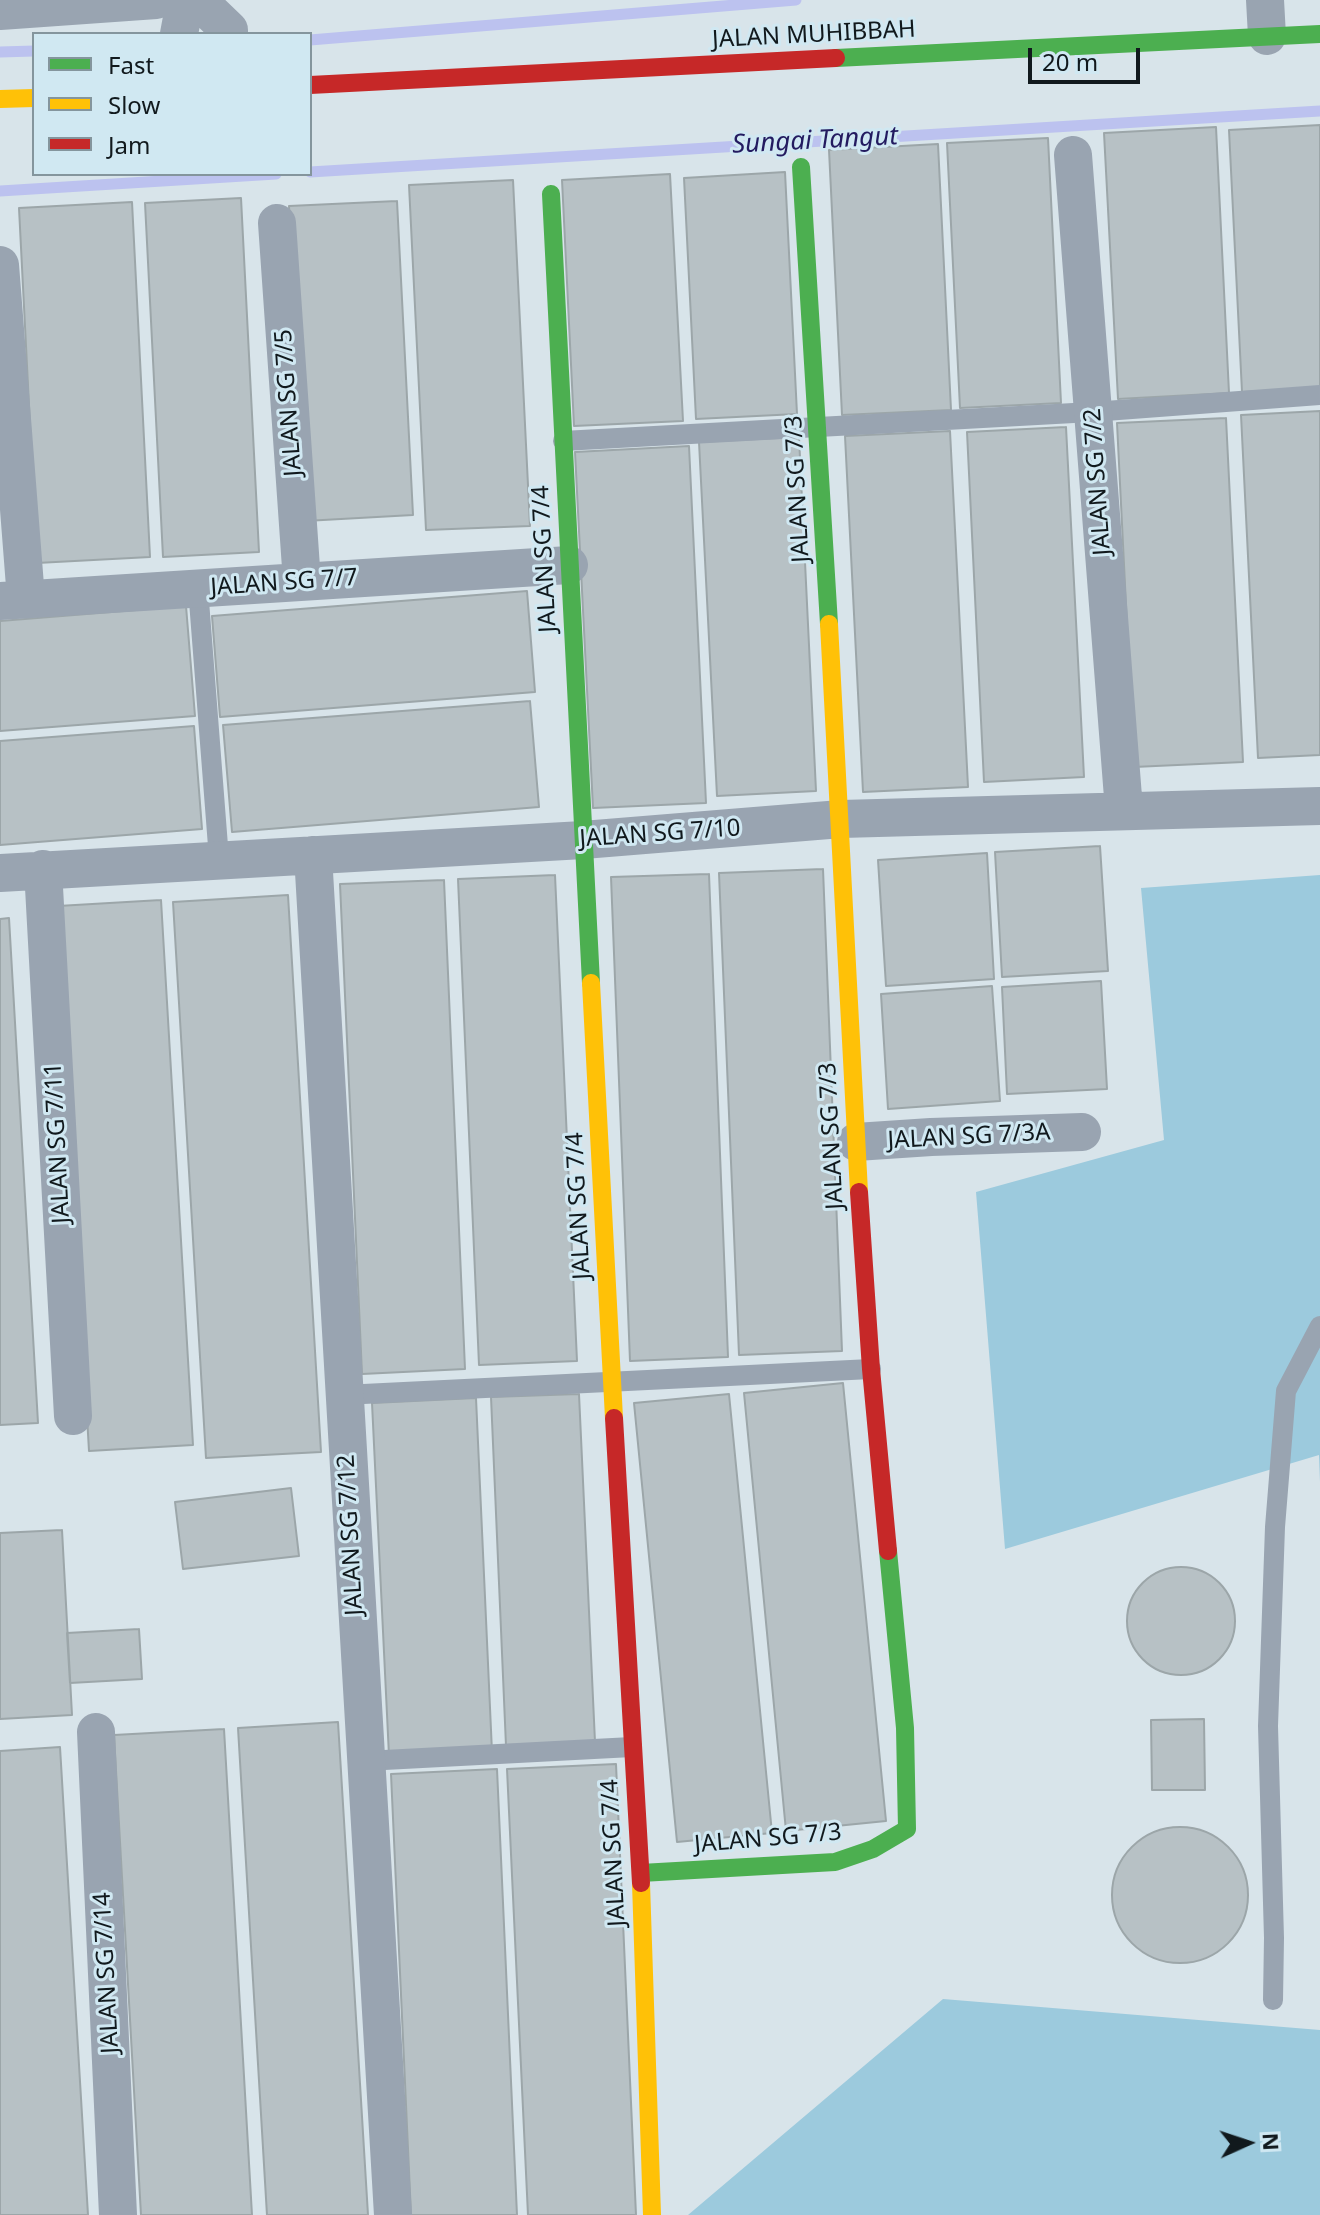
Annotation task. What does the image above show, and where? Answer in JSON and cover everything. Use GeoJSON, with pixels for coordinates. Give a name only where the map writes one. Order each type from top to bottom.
{"type":"FeatureCollection","features":[{"type":"Feature","properties":{"kind":"street"},"geometry":{"type":"LineString","coordinates":[[0,11],[156,0]]}},
{"type":"Feature","properties":{"kind":"street"},"geometry":{"type":"LineString","coordinates":[[179,32],[182,18],[196,0],[229,32]]}},
{"type":"Feature","properties":{"kind":"street","name":"JALAN MUHIBBAH"},"geometry":{"type":"LineString","coordinates":[[312,85],[1266,18],[1320,34]]}},
{"type":"Feature","properties":{"kind":"street"},"geometry":{"type":"LineString","coordinates":[[0,99],[32,98]]}},
{"type":"Feature","properties":{"kind":"street","name":"JALAN SG 7/2"},"geometry":{"type":"LineString","coordinates":[[1073,155],[1124,810]]}},
{"type":"Feature","properties":{"kind":"street","name":"JALAN SG 7/3"},"geometry":{"type":"LineString","coordinates":[[641,1873],[835,1862],[873,1849],[907,1829],[905,1728],[871,1369],[856,1142],[841,819],[801,167]]}},
{"type":"Feature","properties":{"kind":"street","name":"JALAN SG 7/4"},"geometry":{"type":"LineString","coordinates":[[551,194],[583,840],[641,1873],[652,2215]]}},
{"type":"Feature","properties":{"kind":"street","name":"JALAN SG 7/5"},"geometry":{"type":"LineString","coordinates":[[277,223],[302,582]]}},
{"type":"Feature","properties":{"kind":"street"},"geometry":{"type":"LineString","coordinates":[[0,265],[13,600]]}},
{"type":"Feature","properties":{"kind":"street","name":"JALAN SG 7/7"},"geometry":{"type":"LineString","coordinates":[[13,600],[569,565]]}},
{"type":"Feature","properties":{"kind":"street","name":"JALAN SG 7/10"},"geometry":{"type":"LineString","coordinates":[[0,873],[583,840],[841,819],[1320,806]]}},
{"type":"Feature","properties":{"kind":"street","name":"JALAN SG 7/12"},"geometry":{"type":"LineString","coordinates":[[313,855],[393,2215]]}},
{"type":"Feature","properties":{"kind":"street","name":"JALAN SG 7/11"},"geometry":{"type":"LineString","coordinates":[[43,869],[73,1416]]}},
{"type":"Feature","properties":{"kind":"street","name":"JALAN SG 7/3A"},"geometry":{"type":"LineString","coordinates":[[856,1142],[1082,1132]]}},
{"type":"Feature","properties":{"kind":"street","name":"JALAN SG 7/14"},"geometry":{"type":"LineString","coordinates":[[96,1732],[118,2215]]}},
{"type":"Feature","properties":{"kind":"lane"},"geometry":{"type":"LineString","coordinates":[[563,441],[1092,412],[1320,395]]}},
{"type":"Feature","properties":{"kind":"lane"},"geometry":{"type":"LineString","coordinates":[[198,588],[219,859]]}},
{"type":"Feature","properties":{"kind":"lane"},"geometry":{"type":"LineString","coordinates":[[1273,2000],[1268,1726],[1275,1527],[1286,1391],[1320,1326]]}},
{"type":"Feature","properties":{"kind":"lane"},"geometry":{"type":"LineString","coordinates":[[343,1395],[871,1369]]}},
{"type":"Feature","properties":{"kind":"lane"},"geometry":{"type":"LineString","coordinates":[[365,1761],[632,1747]]}},
{"type":"Feature","properties":{"kind":"shaded area"},"geometry":{"type":"Polygon","coordinates":[[[1320,875],[1320,1482],[1319,1455],[1005,1549],[976,1192],[1164,1140],[1141,888],[1320,875]]]}},
{"type":"Feature","properties":{"kind":"shaded area"},"geometry":{"type":"Polygon","coordinates":[[[943,1999],[1320,2030],[1320,2215],[688,2215],[943,1999]]]}},
{"type":"Feature","properties":{"kind":"building"},"geometry":{"type":"Polygon","coordinates":[[[1320,125],[1320,388],[1242,392],[1229,130],[1320,125]]]}},
{"type":"Feature","properties":{"kind":"building"},"geometry":{"type":"Polygon","coordinates":[[[1216,127],[1229,393],[1118,399],[1104,133],[1216,127]]]}},
{"type":"Feature","properties":{"kind":"building"},"geometry":{"type":"Polygon","coordinates":[[[1048,138],[1061,403],[960,408],[947,143],[1048,138]]]}},
{"type":"Feature","properties":{"kind":"building"},"geometry":{"type":"Polygon","coordinates":[[[938,144],[951,410],[842,415],[829,150],[938,144]]]}},
{"type":"Feature","properties":{"kind":"building"},"geometry":{"type":"Polygon","coordinates":[[[785,172],[797,414],[696,419],[684,178],[785,172]]]}},
{"type":"Feature","properties":{"kind":"building"},"geometry":{"type":"Polygon","coordinates":[[[670,174],[683,421],[574,426],[562,180],[670,174]]]}},
{"type":"Feature","properties":{"kind":"building"},"geometry":{"type":"Polygon","coordinates":[[[513,180],[530,526],[426,530],[409,185],[513,180]]]}},
{"type":"Feature","properties":{"kind":"building"},"geometry":{"type":"Polygon","coordinates":[[[241,198],[259,552],[163,557],[145,203],[241,198]]]}},
{"type":"Feature","properties":{"kind":"building"},"geometry":{"type":"Polygon","coordinates":[[[397,201],[413,515],[305,521],[289,206],[397,201]]]}},
{"type":"Feature","properties":{"kind":"building"},"geometry":{"type":"Polygon","coordinates":[[[132,202],[150,557],[37,563],[19,208],[132,202]]]}},
{"type":"Feature","properties":{"kind":"building"},"geometry":{"type":"Polygon","coordinates":[[[1320,411],[1320,755],[1258,758],[1241,415],[1320,411]]]}},
{"type":"Feature","properties":{"kind":"building"},"geometry":{"type":"Polygon","coordinates":[[[1226,418],[1243,762],[1134,767],[1117,423],[1226,418]]]}},
{"type":"Feature","properties":{"kind":"building"},"geometry":{"type":"Polygon","coordinates":[[[1066,427],[1084,777],[984,782],[967,432],[1066,427]]]}},
{"type":"Feature","properties":{"kind":"building"},"geometry":{"type":"Polygon","coordinates":[[[950,431],[968,787],[863,792],[845,436],[950,431]]]}},
{"type":"Feature","properties":{"kind":"building"},"geometry":{"type":"Polygon","coordinates":[[[799,437],[816,791],[717,796],[699,442],[799,437]]]}},
{"type":"Feature","properties":{"kind":"building"},"geometry":{"type":"Polygon","coordinates":[[[689,446],[706,803],[593,808],[575,452],[689,446]]]}},
{"type":"Feature","properties":{"kind":"building"},"geometry":{"type":"Polygon","coordinates":[[[527,591],[535,692],[220,717],[212,616],[527,591]]]}},
{"type":"Feature","properties":{"kind":"building"},"geometry":{"type":"Polygon","coordinates":[[[186,606],[195,716],[0,731],[0,621],[186,606]]]}},
{"type":"Feature","properties":{"kind":"building"},"geometry":{"type":"Polygon","coordinates":[[[530,701],[539,807],[232,832],[223,725],[530,701]]]}},
{"type":"Feature","properties":{"kind":"building"},"geometry":{"type":"Polygon","coordinates":[[[194,726],[202,829],[0,845],[0,741],[194,726]]]}},
{"type":"Feature","properties":{"kind":"building"},"geometry":{"type":"Polygon","coordinates":[[[1100,846],[1108,971],[1002,977],[995,852],[1100,846]]]}},
{"type":"Feature","properties":{"kind":"building"},"geometry":{"type":"Polygon","coordinates":[[[987,853],[994,979],[886,986],[878,860],[987,853]]]}},
{"type":"Feature","properties":{"kind":"building"},"geometry":{"type":"Polygon","coordinates":[[[823,869],[842,1351],[739,1355],[719,873],[823,869]]]}},
{"type":"Feature","properties":{"kind":"building"},"geometry":{"type":"Polygon","coordinates":[[[709,874],[728,1357],[630,1361],[611,877],[709,874]]]}},
{"type":"Feature","properties":{"kind":"building"},"geometry":{"type":"Polygon","coordinates":[[[555,875],[577,1361],[479,1365],[458,879],[555,875]]]}},
{"type":"Feature","properties":{"kind":"building"},"geometry":{"type":"Polygon","coordinates":[[[444,880],[465,1369],[362,1374],[340,884],[444,880]]]}},
{"type":"Feature","properties":{"kind":"building"},"geometry":{"type":"Polygon","coordinates":[[[288,895],[321,1452],[206,1458],[173,902],[288,895]]]}},
{"type":"Feature","properties":{"kind":"building"},"geometry":{"type":"Polygon","coordinates":[[[161,900],[193,1445],[89,1451],[58,906],[161,900]]]}},
{"type":"Feature","properties":{"kind":"building"},"geometry":{"type":"Polygon","coordinates":[[[9,918],[38,1423],[0,1425],[0,919],[9,918]]]}},
{"type":"Feature","properties":{"kind":"building"},"geometry":{"type":"Polygon","coordinates":[[[1101,981],[1107,1089],[1007,1094],[1002,987],[1101,981]]]}},
{"type":"Feature","properties":{"kind":"building"},"geometry":{"type":"Polygon","coordinates":[[[992,986],[1000,1101],[888,1109],[881,994],[992,986]]]}},
{"type":"Feature","properties":{"kind":"building"},"geometry":{"type":"Polygon","coordinates":[[[843,1383],[886,1821],[786,1831],[744,1393],[843,1383]]]}},
{"type":"Feature","properties":{"kind":"building"},"geometry":{"type":"Polygon","coordinates":[[[579,1394],[595,1742],[506,1746],[491,1397],[579,1394]]]}},
{"type":"Feature","properties":{"kind":"building"},"geometry":{"type":"Polygon","coordinates":[[[729,1394],[772,1833],[677,1842],[634,1403],[729,1394]]]}},
{"type":"Feature","properties":{"kind":"building"},"geometry":{"type":"Polygon","coordinates":[[[476,1398],[492,1752],[389,1756],[372,1403],[476,1398]]]}},
{"type":"Feature","properties":{"kind":"building"},"geometry":{"type":"Polygon","coordinates":[[[291,1488],[299,1556],[183,1569],[175,1502],[291,1488]]]}},
{"type":"Feature","properties":{"kind":"building"},"geometry":{"type":"Polygon","coordinates":[[[62,1530],[72,1715],[0,1719],[0,1533],[62,1530]]]}},
{"type":"Feature","properties":{"kind":"building"},"geometry":{"type":"Polygon","coordinates":[[[1181,1567],[1202,1571],[1219,1583],[1231,1600],[1235,1621],[1231,1642],[1219,1659],[1202,1671],[1181,1675],[1160,1671],[1143,1659],[1131,1642],[1127,1621],[1131,1600],[1143,1583],[1160,1571],[1181,1567]]]}},
{"type":"Feature","properties":{"kind":"building"},"geometry":{"type":"Polygon","coordinates":[[[139,1629],[142,1679],[70,1683],[67,1633],[139,1629]]]}},
{"type":"Feature","properties":{"kind":"building"},"geometry":{"type":"Polygon","coordinates":[[[1204,1719],[1205,1790],[1152,1790],[1151,1720],[1204,1719]]]}},
{"type":"Feature","properties":{"kind":"building"},"geometry":{"type":"Polygon","coordinates":[[[338,1722],[368,2215],[267,2215],[238,1728],[338,1722]]]}},
{"type":"Feature","properties":{"kind":"building"},"geometry":{"type":"Polygon","coordinates":[[[224,1729],[252,2215],[141,2215],[114,1735],[224,1729]]]}},
{"type":"Feature","properties":{"kind":"building"},"geometry":{"type":"Polygon","coordinates":[[[60,1747],[88,2215],[0,2215],[0,1751],[60,1747]]]}},
{"type":"Feature","properties":{"kind":"building"},"geometry":{"type":"Polygon","coordinates":[[[616,1764],[636,2215],[528,2215],[507,1769],[616,1764]]]}},
{"type":"Feature","properties":{"kind":"building"},"geometry":{"type":"Polygon","coordinates":[[[497,1769],[517,2215],[411,2215],[391,1774],[497,1769]]]}},
{"type":"Feature","properties":{"kind":"building"},"geometry":{"type":"Polygon","coordinates":[[[1180,1827],[1206,1832],[1228,1847],[1243,1869],[1248,1895],[1243,1921],[1228,1943],[1206,1958],[1180,1963],[1154,1958],[1132,1943],[1117,1921],[1112,1895],[1117,1869],[1132,1847],[1154,1832],[1180,1827]]]}},
{"type":"Feature","properties":{"kind":"waterway"},"geometry":{"type":"LineString","coordinates":[[312,40],[796,0]]}},
{"type":"Feature","properties":{"kind":"waterway"},"geometry":{"type":"LineString","coordinates":[[0,52],[32,51]]}},
{"type":"Feature","properties":{"kind":"waterway","name":"Sungai Tangut"},"geometry":{"type":"LineString","coordinates":[[312,172],[1320,111]]}},
{"type":"Feature","properties":{"kind":"waterway","name":"Sungai Tangut"},"geometry":{"type":"LineString","coordinates":[[0,191],[244,176]]}},
{"type":"Feature","properties":{"kind":"traffic: fast"},"geometry":{"type":"LineString","coordinates":[[836,58],[1320,34]]}},
{"type":"Feature","properties":{"kind":"traffic: fast"},"geometry":{"type":"LineString","coordinates":[[801,167],[829,624]]}},
{"type":"Feature","properties":{"kind":"traffic: fast"},"geometry":{"type":"LineString","coordinates":[[551,194],[591,983]]}},
{"type":"Feature","properties":{"kind":"traffic: fast"},"geometry":{"type":"LineString","coordinates":[[641,1873],[835,1862],[873,1849],[907,1829],[905,1728],[888,1551]]}},
{"type":"Feature","properties":{"kind":"traffic: slow"},"geometry":{"type":"LineString","coordinates":[[0,99],[32,98]]}},
{"type":"Feature","properties":{"kind":"traffic: slow"},"geometry":{"type":"LineString","coordinates":[[829,624],[859,1192]]}},
{"type":"Feature","properties":{"kind":"traffic: slow"},"geometry":{"type":"LineString","coordinates":[[591,983],[614,1418]]}},
{"type":"Feature","properties":{"kind":"traffic: slow"},"geometry":{"type":"LineString","coordinates":[[641,1883],[652,2215]]}},
{"type":"Feature","properties":{"kind":"traffic: jam"},"geometry":{"type":"LineString","coordinates":[[312,85],[836,58]]}},
{"type":"Feature","properties":{"kind":"traffic: jam"},"geometry":{"type":"LineString","coordinates":[[859,1192],[888,1551]]}},
{"type":"Feature","properties":{"kind":"traffic: jam"},"geometry":{"type":"LineString","coordinates":[[614,1418],[641,1883]]}}]}
